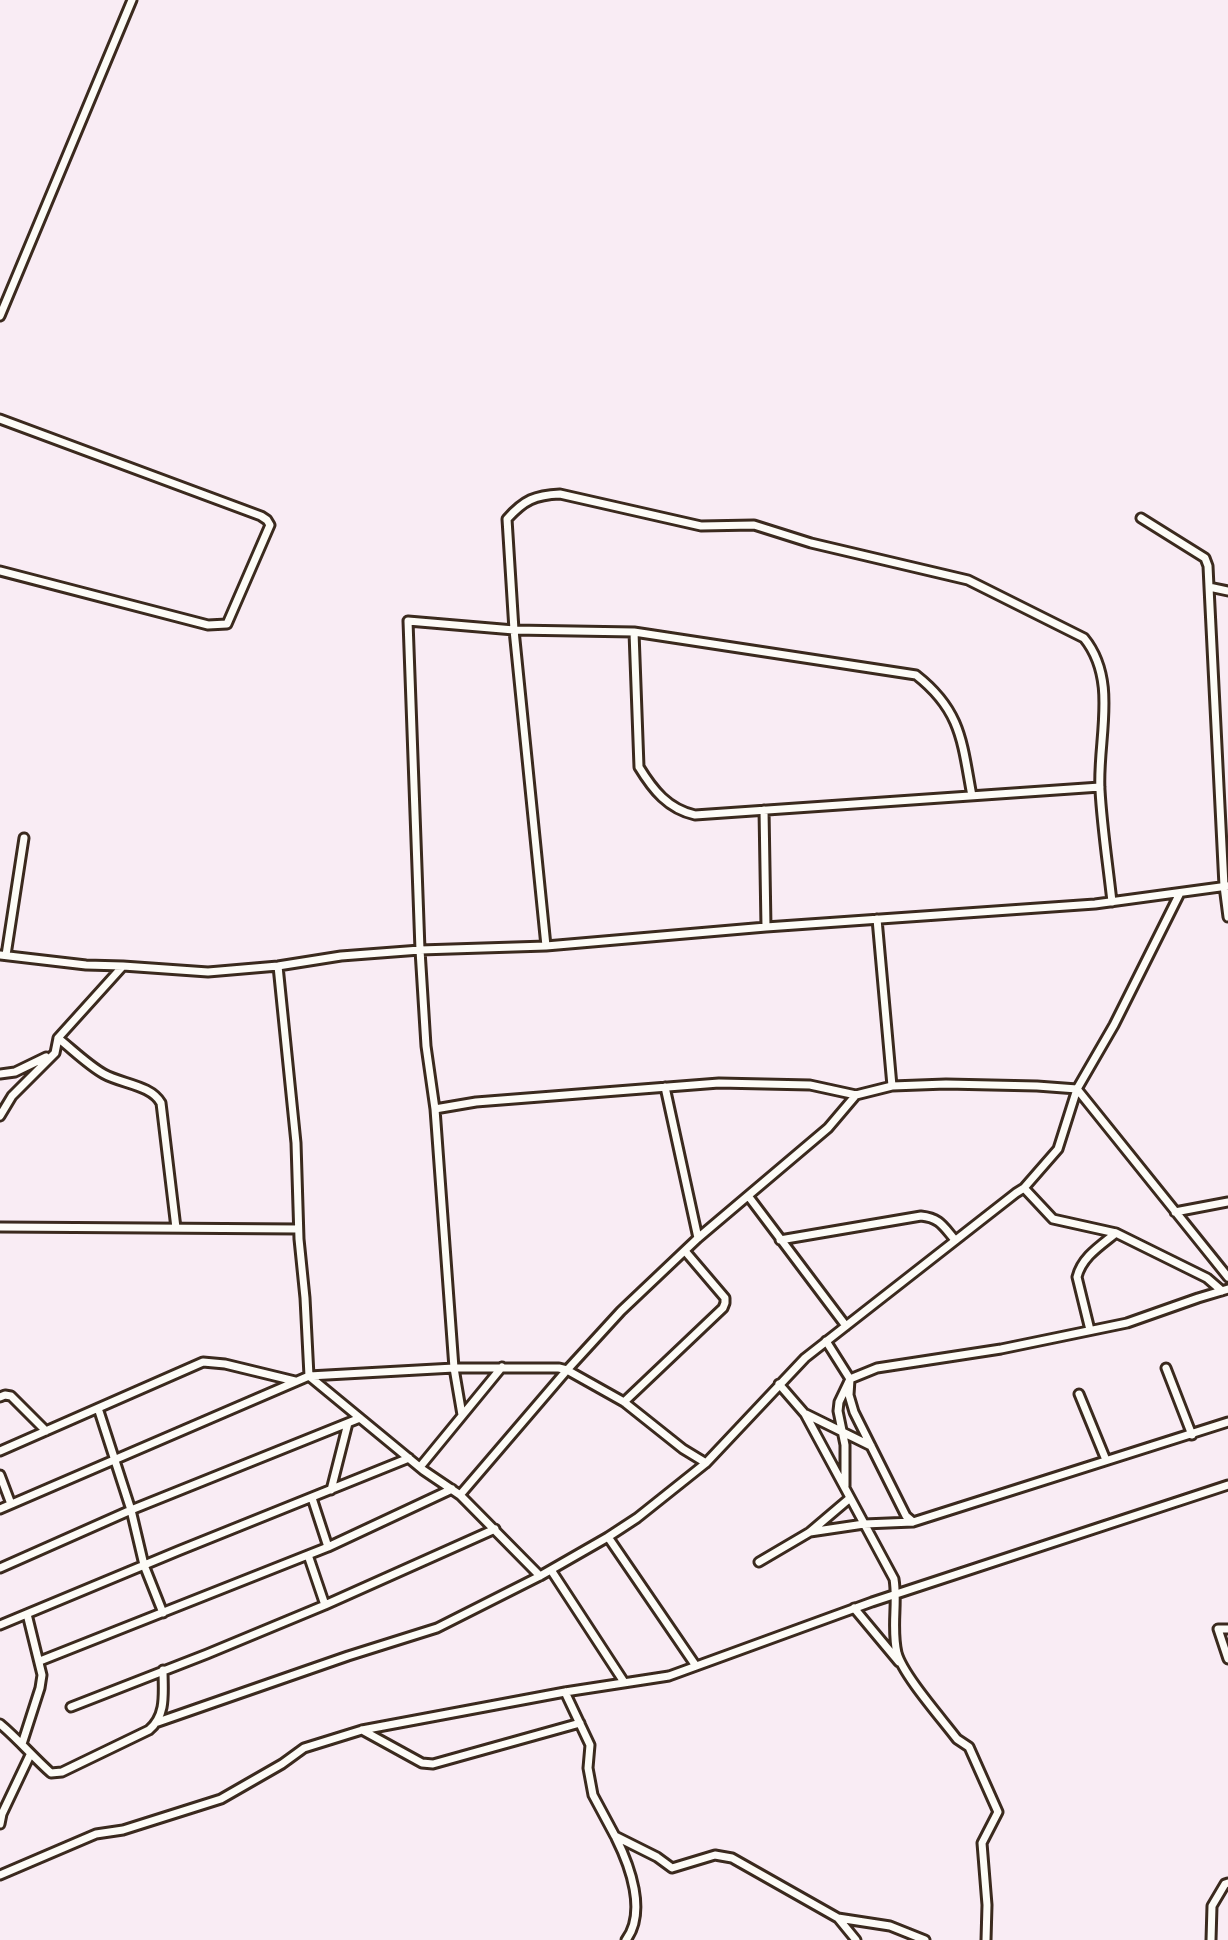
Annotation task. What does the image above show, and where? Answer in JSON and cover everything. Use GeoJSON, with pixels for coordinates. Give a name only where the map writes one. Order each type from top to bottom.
{"type":"FeatureCollection","features":[{"type":"Feature","properties":{"kind":"street"},"geometry":{"type":"LineString","coordinates":[[0,316],[132,0]]}},
{"type":"Feature","properties":{"kind":"street"},"geometry":{"type":"LineString","coordinates":[[0,419],[261,516],[270,525],[227,624],[208,625],[0,571]]}},
{"type":"Feature","properties":{"kind":"street"},"geometry":{"type":"LineString","coordinates":[[546,946],[514,630],[507,519],[520,504],[541,495],[560,494],[701,526],[754,525],[811,543],[968,580],[1084,638],[1094,650],[1105,700],[1100,787],[1112,902]]}},
{"type":"Feature","properties":{"kind":"street"},"geometry":{"type":"LineString","coordinates":[[1141,518],[1205,558],[1208,566],[1228,917]]}},
{"type":"Feature","properties":{"kind":"street"},"geometry":{"type":"LineString","coordinates":[[1209,587],[1228,591]]}},
{"type":"Feature","properties":{"kind":"street"},"geometry":{"type":"LineString","coordinates":[[462,1415],[454,1368],[435,1109],[426,1046],[408,621],[514,630],[634,632],[916,675],[933,688],[949,708],[962,739],[972,796]]}},
{"type":"Feature","properties":{"kind":"street"},"geometry":{"type":"LineString","coordinates":[[634,632],[639,767],[651,786],[678,811],[695,815],[1100,787]]}},
{"type":"Feature","properties":{"kind":"street"},"geometry":{"type":"LineString","coordinates":[[764,810],[766,927]]}},
{"type":"Feature","properties":{"kind":"street"},"geometry":{"type":"LineString","coordinates":[[24,838],[3,955],[86,965],[208,972],[278,966],[341,956],[546,946],[1112,902],[1226,886]]}},
{"type":"Feature","properties":{"kind":"street"},"geometry":{"type":"LineString","coordinates":[[0,1724],[51,1773],[62,1772],[149,1730],[158,1722],[437,1628],[551,1570],[637,1518],[706,1463],[805,1358],[1024,1188],[1058,1149],[1077,1089],[1114,1025],[1180,893]]}},
{"type":"Feature","properties":{"kind":"street"},"geometry":{"type":"LineString","coordinates":[[877,919],[892,1086]]}},
{"type":"Feature","properties":{"kind":"street"},"geometry":{"type":"LineString","coordinates":[[0,1116],[12,1096],[55,1053],[58,1038],[123,966]]}},
{"type":"Feature","properties":{"kind":"street"},"geometry":{"type":"LineString","coordinates":[[278,966],[296,1143],[298,1229],[309,1376],[420,1467],[460,1495],[540,1576]]}},
{"type":"Feature","properties":{"kind":"street"},"geometry":{"type":"LineString","coordinates":[[58,1038],[103,1074],[157,1096],[161,1103],[176,1228]]}},
{"type":"Feature","properties":{"kind":"street"},"geometry":{"type":"LineString","coordinates":[[0,1074],[15,1072],[55,1053]]}},
{"type":"Feature","properties":{"kind":"street"},"geometry":{"type":"LineString","coordinates":[[435,1109],[476,1102],[719,1083],[810,1085],[856,1095],[892,1086],[946,1084],[1077,1089],[1228,1277]]}},
{"type":"Feature","properties":{"kind":"street"},"geometry":{"type":"LineString","coordinates":[[665,1087],[698,1238]]}},
{"type":"Feature","properties":{"kind":"street"},"geometry":{"type":"LineString","coordinates":[[460,1495],[621,1311],[698,1238],[828,1128],[856,1095]]}},
{"type":"Feature","properties":{"kind":"street"},"geometry":{"type":"LineString","coordinates":[[1024,1188],[1053,1219],[1116,1233],[1225,1290]]}},
{"type":"Feature","properties":{"kind":"street"},"geometry":{"type":"LineString","coordinates":[[749,1197],[846,1326]]}},
{"type":"Feature","properties":{"kind":"street"},"geometry":{"type":"LineString","coordinates":[[1175,1212],[1228,1202]]}},
{"type":"Feature","properties":{"kind":"street"},"geometry":{"type":"LineString","coordinates":[[780,1240],[921,1216],[933,1217],[955,1240]]}},
{"type":"Feature","properties":{"kind":"street"},"geometry":{"type":"LineString","coordinates":[[0,1227],[298,1229]]}},
{"type":"Feature","properties":{"kind":"street"},"geometry":{"type":"LineString","coordinates":[[1090,1330],[1077,1277],[1079,1268],[1087,1257],[1116,1233]]}},
{"type":"Feature","properties":{"kind":"street"},"geometry":{"type":"LineString","coordinates":[[624,1402],[723,1308],[725,1298],[685,1251]]}},
{"type":"Feature","properties":{"kind":"street"},"geometry":{"type":"LineString","coordinates":[[844,1488],[845,1445],[838,1411],[850,1379],[877,1368],[1001,1349],[1127,1323],[1225,1290]]}},
{"type":"Feature","properties":{"kind":"street"},"geometry":{"type":"LineString","coordinates":[[826,1341],[850,1379],[849,1395],[854,1412],[906,1516],[913,1522]]}},
{"type":"Feature","properties":{"kind":"street"},"geometry":{"type":"LineString","coordinates":[[0,1451],[203,1362],[297,1381]]}},
{"type":"Feature","properties":{"kind":"street"},"geometry":{"type":"LineString","coordinates":[[0,1509],[309,1376],[553,1366],[567,1370],[624,1402],[683,1449],[706,1463]]}},
{"type":"Feature","properties":{"kind":"street"},"geometry":{"type":"LineString","coordinates":[[420,1467],[502,1367]]}},
{"type":"Feature","properties":{"kind":"street"},"geometry":{"type":"LineString","coordinates":[[1166,1368],[1192,1435]]}},
{"type":"Feature","properties":{"kind":"street"},"geometry":{"type":"LineString","coordinates":[[779,1384],[805,1414],[894,1579],[894,1627],[898,1654],[904,1668]]}},
{"type":"Feature","properties":{"kind":"street"},"geometry":{"type":"LineString","coordinates":[[1079,1394],[1106,1460]]}},
{"type":"Feature","properties":{"kind":"street"},"geometry":{"type":"LineString","coordinates":[[0,1397],[11,1396],[17,1400],[46,1431]]}},
{"type":"Feature","properties":{"kind":"street"},"geometry":{"type":"LineString","coordinates":[[98,1408],[131,1510],[144,1565],[163,1613]]}},
{"type":"Feature","properties":{"kind":"street"},"geometry":{"type":"LineString","coordinates":[[805,1414],[872,1447]]}},
{"type":"Feature","properties":{"kind":"street"},"geometry":{"type":"LineString","coordinates":[[0,1568],[131,1510],[360,1418]]}},
{"type":"Feature","properties":{"kind":"street"},"geometry":{"type":"LineString","coordinates":[[810,1532],[864,1524],[913,1522],[1228,1422]]}},
{"type":"Feature","properties":{"kind":"street"},"geometry":{"type":"LineString","coordinates":[[331,1490],[348,1423]]}},
{"type":"Feature","properties":{"kind":"street"},"geometry":{"type":"LineString","coordinates":[[0,1625],[409,1458]]}},
{"type":"Feature","properties":{"kind":"street"},"geometry":{"type":"LineString","coordinates":[[0,1475],[11,1504]]}},
{"type":"Feature","properties":{"kind":"street"},"geometry":{"type":"LineString","coordinates":[[0,1875],[96,1834],[123,1830],[221,1799],[304,1748],[362,1730],[669,1676],[854,1608],[1228,1485]]}},
{"type":"Feature","properties":{"kind":"street"},"geometry":{"type":"LineString","coordinates":[[40,1661],[328,1547],[452,1489]]}},
{"type":"Feature","properties":{"kind":"street"},"geometry":{"type":"LineString","coordinates":[[312,1498],[328,1547]]}},
{"type":"Feature","properties":{"kind":"street"},"geometry":{"type":"LineString","coordinates":[[759,1562],[810,1532],[850,1498]]}},
{"type":"Feature","properties":{"kind":"street"},"geometry":{"type":"LineString","coordinates":[[71,1707],[325,1605],[495,1529]]}},
{"type":"Feature","properties":{"kind":"street"},"geometry":{"type":"LineString","coordinates":[[608,1537],[696,1666]]}},
{"type":"Feature","properties":{"kind":"street"},"geometry":{"type":"LineString","coordinates":[[308,1555],[325,1605]]}},
{"type":"Feature","properties":{"kind":"street"},"geometry":{"type":"LineString","coordinates":[[551,1570],[624,1682]]}},
{"type":"Feature","properties":{"kind":"street"},"geometry":{"type":"LineString","coordinates":[[854,1608],[957,1739],[969,1747],[998,1812],[982,1843],[987,1905],[986,1940]]}},
{"type":"Feature","properties":{"kind":"street"},"geometry":{"type":"LineString","coordinates":[[22,1744],[42,1675],[27,1614]]}},
{"type":"Feature","properties":{"kind":"street"},"geometry":{"type":"LineString","coordinates":[[1228,1629],[1218,1629],[1228,1659]]}},
{"type":"Feature","properties":{"kind":"street"},"geometry":{"type":"LineString","coordinates":[[158,1722],[162,1707],[163,1670]]}},
{"type":"Feature","properties":{"kind":"street"},"geometry":{"type":"LineString","coordinates":[[565,1692],[590,1745],[588,1768],[593,1795],[626,1858],[636,1916],[626,1940]]}},
{"type":"Feature","properties":{"kind":"street"},"geometry":{"type":"LineString","coordinates":[[362,1730],[422,1763],[433,1764],[580,1723]]}},
{"type":"Feature","properties":{"kind":"street"},"geometry":{"type":"LineString","coordinates":[[0,1824],[30,1755]]}},
{"type":"Feature","properties":{"kind":"street"},"geometry":{"type":"LineString","coordinates":[[615,1836],[672,1868],[715,1855],[732,1858],[838,1918],[890,1926],[925,1940]]}},
{"type":"Feature","properties":{"kind":"street"},"geometry":{"type":"LineString","coordinates":[[1211,1940],[1212,1906],[1228,1883]]}},
{"type":"Feature","properties":{"kind":"street"},"geometry":{"type":"LineString","coordinates":[[838,1918],[856,1940]]}}]}
